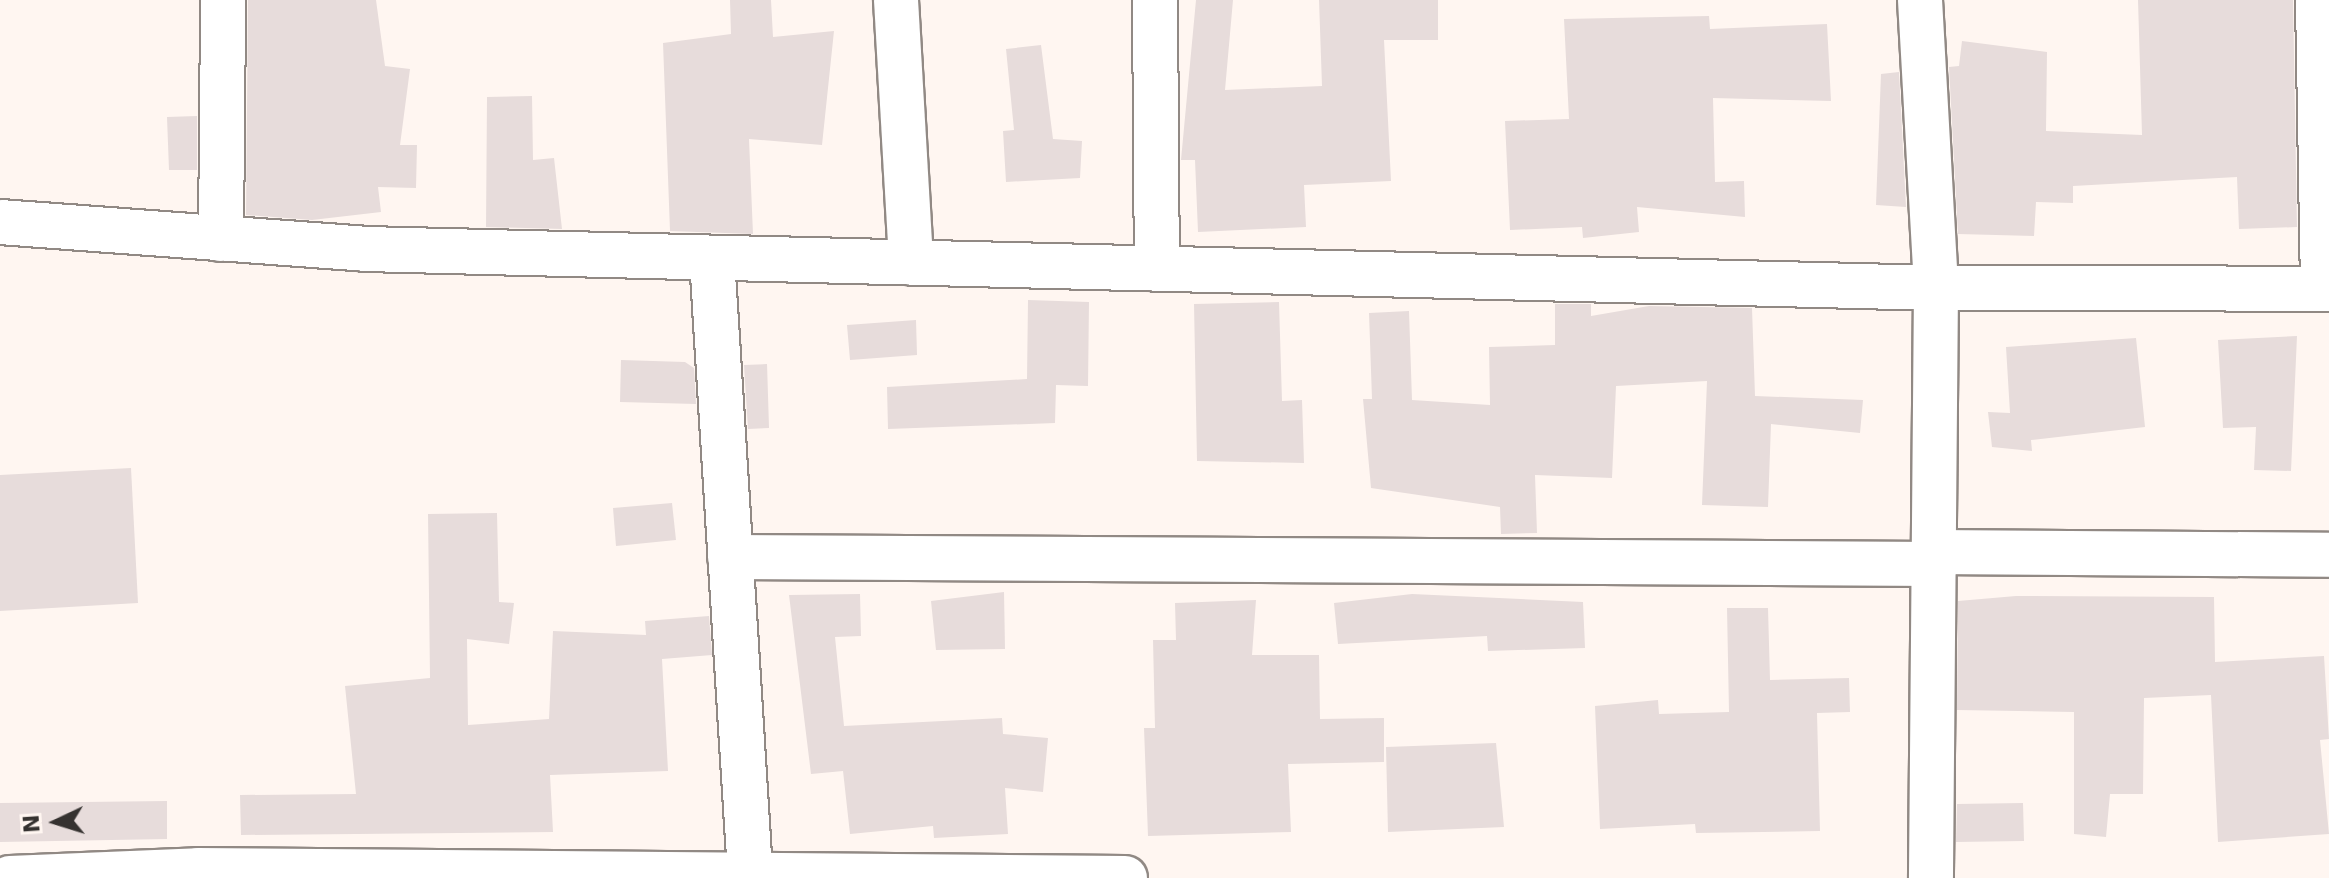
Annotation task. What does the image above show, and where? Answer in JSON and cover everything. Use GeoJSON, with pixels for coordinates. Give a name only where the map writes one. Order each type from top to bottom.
{"type":"FeatureCollection","features":[{"type":"Feature","properties":{"kind":"street"},"geometry":{"type":"LineString","coordinates":[[221,239],[223,0]]}},
{"type":"Feature","properties":{"kind":"street"},"geometry":{"type":"LineString","coordinates":[[896,0],[911,263]]}},
{"type":"Feature","properties":{"kind":"street"},"geometry":{"type":"LineString","coordinates":[[1155,0],[1157,269]]}},
{"type":"Feature","properties":{"kind":"street"},"geometry":{"type":"LineString","coordinates":[[1920,0],[1936,288],[1931,878]]}},
{"type":"Feature","properties":{"kind":"street"},"geometry":{"type":"LineString","coordinates":[[0,222],[221,239],[712,258],[1936,288],[2326,289],[2318,0]]}},
{"type":"Feature","properties":{"kind":"street"},"geometry":{"type":"LineString","coordinates":[[712,258],[750,872]]}},
{"type":"Feature","properties":{"kind":"street"},"geometry":{"type":"LineString","coordinates":[[730,557],[1935,558],[2329,555]]}},
{"type":"Feature","properties":{"kind":"street"},"geometry":{"type":"LineString","coordinates":[[10,878],[198,874],[750,872],[826,876],[1125,878]]}},
{"type":"Feature","properties":{"kind":"building"},"geometry":{"type":"Polygon","coordinates":[[[248,0],[376,0],[385,66],[410,69],[400,145],[417,145],[416,188],[378,187],[381,212],[312,220],[246,215],[248,0]]]}},
{"type":"Feature","properties":{"kind":"building"},"geometry":{"type":"Polygon","coordinates":[[[730,0],[771,0],[773,37],[834,31],[822,145],[749,139],[753,234],[670,231],[663,43],[731,34],[730,0]]]}},
{"type":"Feature","properties":{"kind":"building"},"geometry":{"type":"Polygon","coordinates":[[[1196,0],[1233,0],[1225,90],[1322,86],[1319,0],[1438,0],[1438,40],[1384,40],[1391,181],[1304,185],[1306,227],[1198,232],[1195,160],[1181,160],[1196,0]]]}},
{"type":"Feature","properties":{"kind":"building"},"geometry":{"type":"Polygon","coordinates":[[[2138,0],[2293,0],[2297,227],[2239,229],[2237,177],[2073,186],[2073,203],[2036,202],[2034,236],[1958,234],[1949,67],[1959,66],[1962,41],[2047,52],[2046,131],[2142,135],[2138,0]]]}},
{"type":"Feature","properties":{"kind":"building"},"geometry":{"type":"Polygon","coordinates":[[[1709,16],[1710,29],[1827,24],[1831,101],[1713,98],[1715,182],[1744,181],[1745,217],[1637,207],[1639,232],[1583,238],[1582,227],[1510,230],[1505,121],[1569,119],[1564,19],[1709,16]]]}},
{"type":"Feature","properties":{"kind":"building"},"geometry":{"type":"Polygon","coordinates":[[[1041,45],[1053,139],[1082,141],[1080,178],[1006,182],[1003,131],[1014,130],[1006,49],[1041,45]]]}},
{"type":"Feature","properties":{"kind":"building"},"geometry":{"type":"Polygon","coordinates":[[[1899,72],[1906,207],[1876,205],[1881,74],[1899,72]]]}},
{"type":"Feature","properties":{"kind":"building"},"geometry":{"type":"Polygon","coordinates":[[[532,96],[533,160],[554,158],[562,229],[486,227],[487,97],[532,96]]]}},
{"type":"Feature","properties":{"kind":"building"},"geometry":{"type":"Polygon","coordinates":[[[197,116],[197,170],[169,170],[167,117],[197,116]]]}},
{"type":"Feature","properties":{"kind":"building"},"geometry":{"type":"Polygon","coordinates":[[[1028,300],[1089,302],[1088,386],[1056,385],[1055,423],[888,429],[887,387],[1027,379],[1028,300]]]}},
{"type":"Feature","properties":{"kind":"building"},"geometry":{"type":"Polygon","coordinates":[[[1279,302],[1282,401],[1302,400],[1304,463],[1197,461],[1194,304],[1279,302]]]}},
{"type":"Feature","properties":{"kind":"building"},"geometry":{"type":"Polygon","coordinates":[[[1555,304],[1591,304],[1591,316],[1649,306],[1752,308],[1755,396],[1863,400],[1860,433],[1771,424],[1768,507],[1702,505],[1707,381],[1616,386],[1612,478],[1535,475],[1537,533],[1501,534],[1500,507],[1371,488],[1363,399],[1372,399],[1369,313],[1409,311],[1412,400],[1490,405],[1489,347],[1555,345],[1555,304]]]}},
{"type":"Feature","properties":{"kind":"building"},"geometry":{"type":"Polygon","coordinates":[[[916,320],[917,355],[850,360],[847,325],[916,320]]]}},
{"type":"Feature","properties":{"kind":"building"},"geometry":{"type":"Polygon","coordinates":[[[2297,336],[2291,471],[2254,470],[2256,427],[2223,428],[2218,340],[2297,336]]]}},
{"type":"Feature","properties":{"kind":"building"},"geometry":{"type":"Polygon","coordinates":[[[2136,338],[2145,427],[2031,440],[2032,451],[1992,447],[1988,412],[2010,413],[2006,347],[2136,338]]]}},
{"type":"Feature","properties":{"kind":"building"},"geometry":{"type":"Polygon","coordinates":[[[621,360],[685,362],[694,368],[696,404],[620,402],[621,360]]]}},
{"type":"Feature","properties":{"kind":"building"},"geometry":{"type":"Polygon","coordinates":[[[767,364],[769,428],[748,429],[744,365],[767,364]]]}},
{"type":"Feature","properties":{"kind":"building"},"geometry":{"type":"Polygon","coordinates":[[[131,468],[138,603],[0,611],[0,475],[131,468]]]}},
{"type":"Feature","properties":{"kind":"building"},"geometry":{"type":"Polygon","coordinates":[[[672,503],[676,540],[616,546],[613,508],[672,503]]]}},
{"type":"Feature","properties":{"kind":"building"},"geometry":{"type":"Polygon","coordinates":[[[497,513],[499,602],[514,603],[509,644],[467,639],[468,725],[549,719],[553,631],[646,635],[645,621],[709,616],[712,655],[662,659],[668,771],[550,775],[553,832],[241,835],[240,795],[356,794],[345,686],[430,678],[428,514],[497,513]]]}},
{"type":"Feature","properties":{"kind":"building"},"geometry":{"type":"Polygon","coordinates":[[[1004,592],[1005,649],[936,650],[931,601],[1004,592]]]}},
{"type":"Feature","properties":{"kind":"building"},"geometry":{"type":"Polygon","coordinates":[[[860,594],[861,636],[835,637],[844,726],[1002,718],[1003,734],[1048,738],[1043,792],[1005,788],[1008,834],[934,838],[933,826],[850,834],[843,771],[811,774],[789,595],[860,594]]]}},
{"type":"Feature","properties":{"kind":"building"},"geometry":{"type":"Polygon","coordinates":[[[1412,594],[1583,602],[1585,648],[1488,651],[1487,636],[1338,644],[1334,603],[1412,594]]]}},
{"type":"Feature","properties":{"kind":"building"},"geometry":{"type":"Polygon","coordinates":[[[2016,596],[2214,597],[2215,662],[2324,656],[2329,739],[2320,740],[2329,834],[2218,842],[2211,695],[2144,698],[2143,794],[2110,794],[2106,837],[2074,834],[2074,712],[1957,710],[1958,601],[2016,596]]]}},
{"type":"Feature","properties":{"kind":"building"},"geometry":{"type":"Polygon","coordinates":[[[1256,600],[1252,655],[1319,655],[1320,719],[1384,718],[1384,762],[1288,764],[1291,832],[1148,836],[1144,728],[1155,728],[1153,640],[1176,640],[1175,603],[1256,600]]]}},
{"type":"Feature","properties":{"kind":"building"},"geometry":{"type":"Polygon","coordinates":[[[1727,608],[1768,608],[1770,680],[1849,678],[1850,712],[1817,713],[1820,831],[1696,833],[1695,824],[1600,829],[1595,706],[1658,700],[1659,714],[1729,712],[1727,608]]]}},
{"type":"Feature","properties":{"kind":"building"},"geometry":{"type":"Polygon","coordinates":[[[1496,743],[1504,827],[1388,832],[1386,747],[1496,743]]]}},
{"type":"Feature","properties":{"kind":"building"},"geometry":{"type":"Polygon","coordinates":[[[167,801],[167,839],[0,842],[0,803],[167,801]]]}},
{"type":"Feature","properties":{"kind":"building"},"geometry":{"type":"Polygon","coordinates":[[[2023,803],[2024,841],[1956,842],[1957,804],[2023,803]]]}}]}
